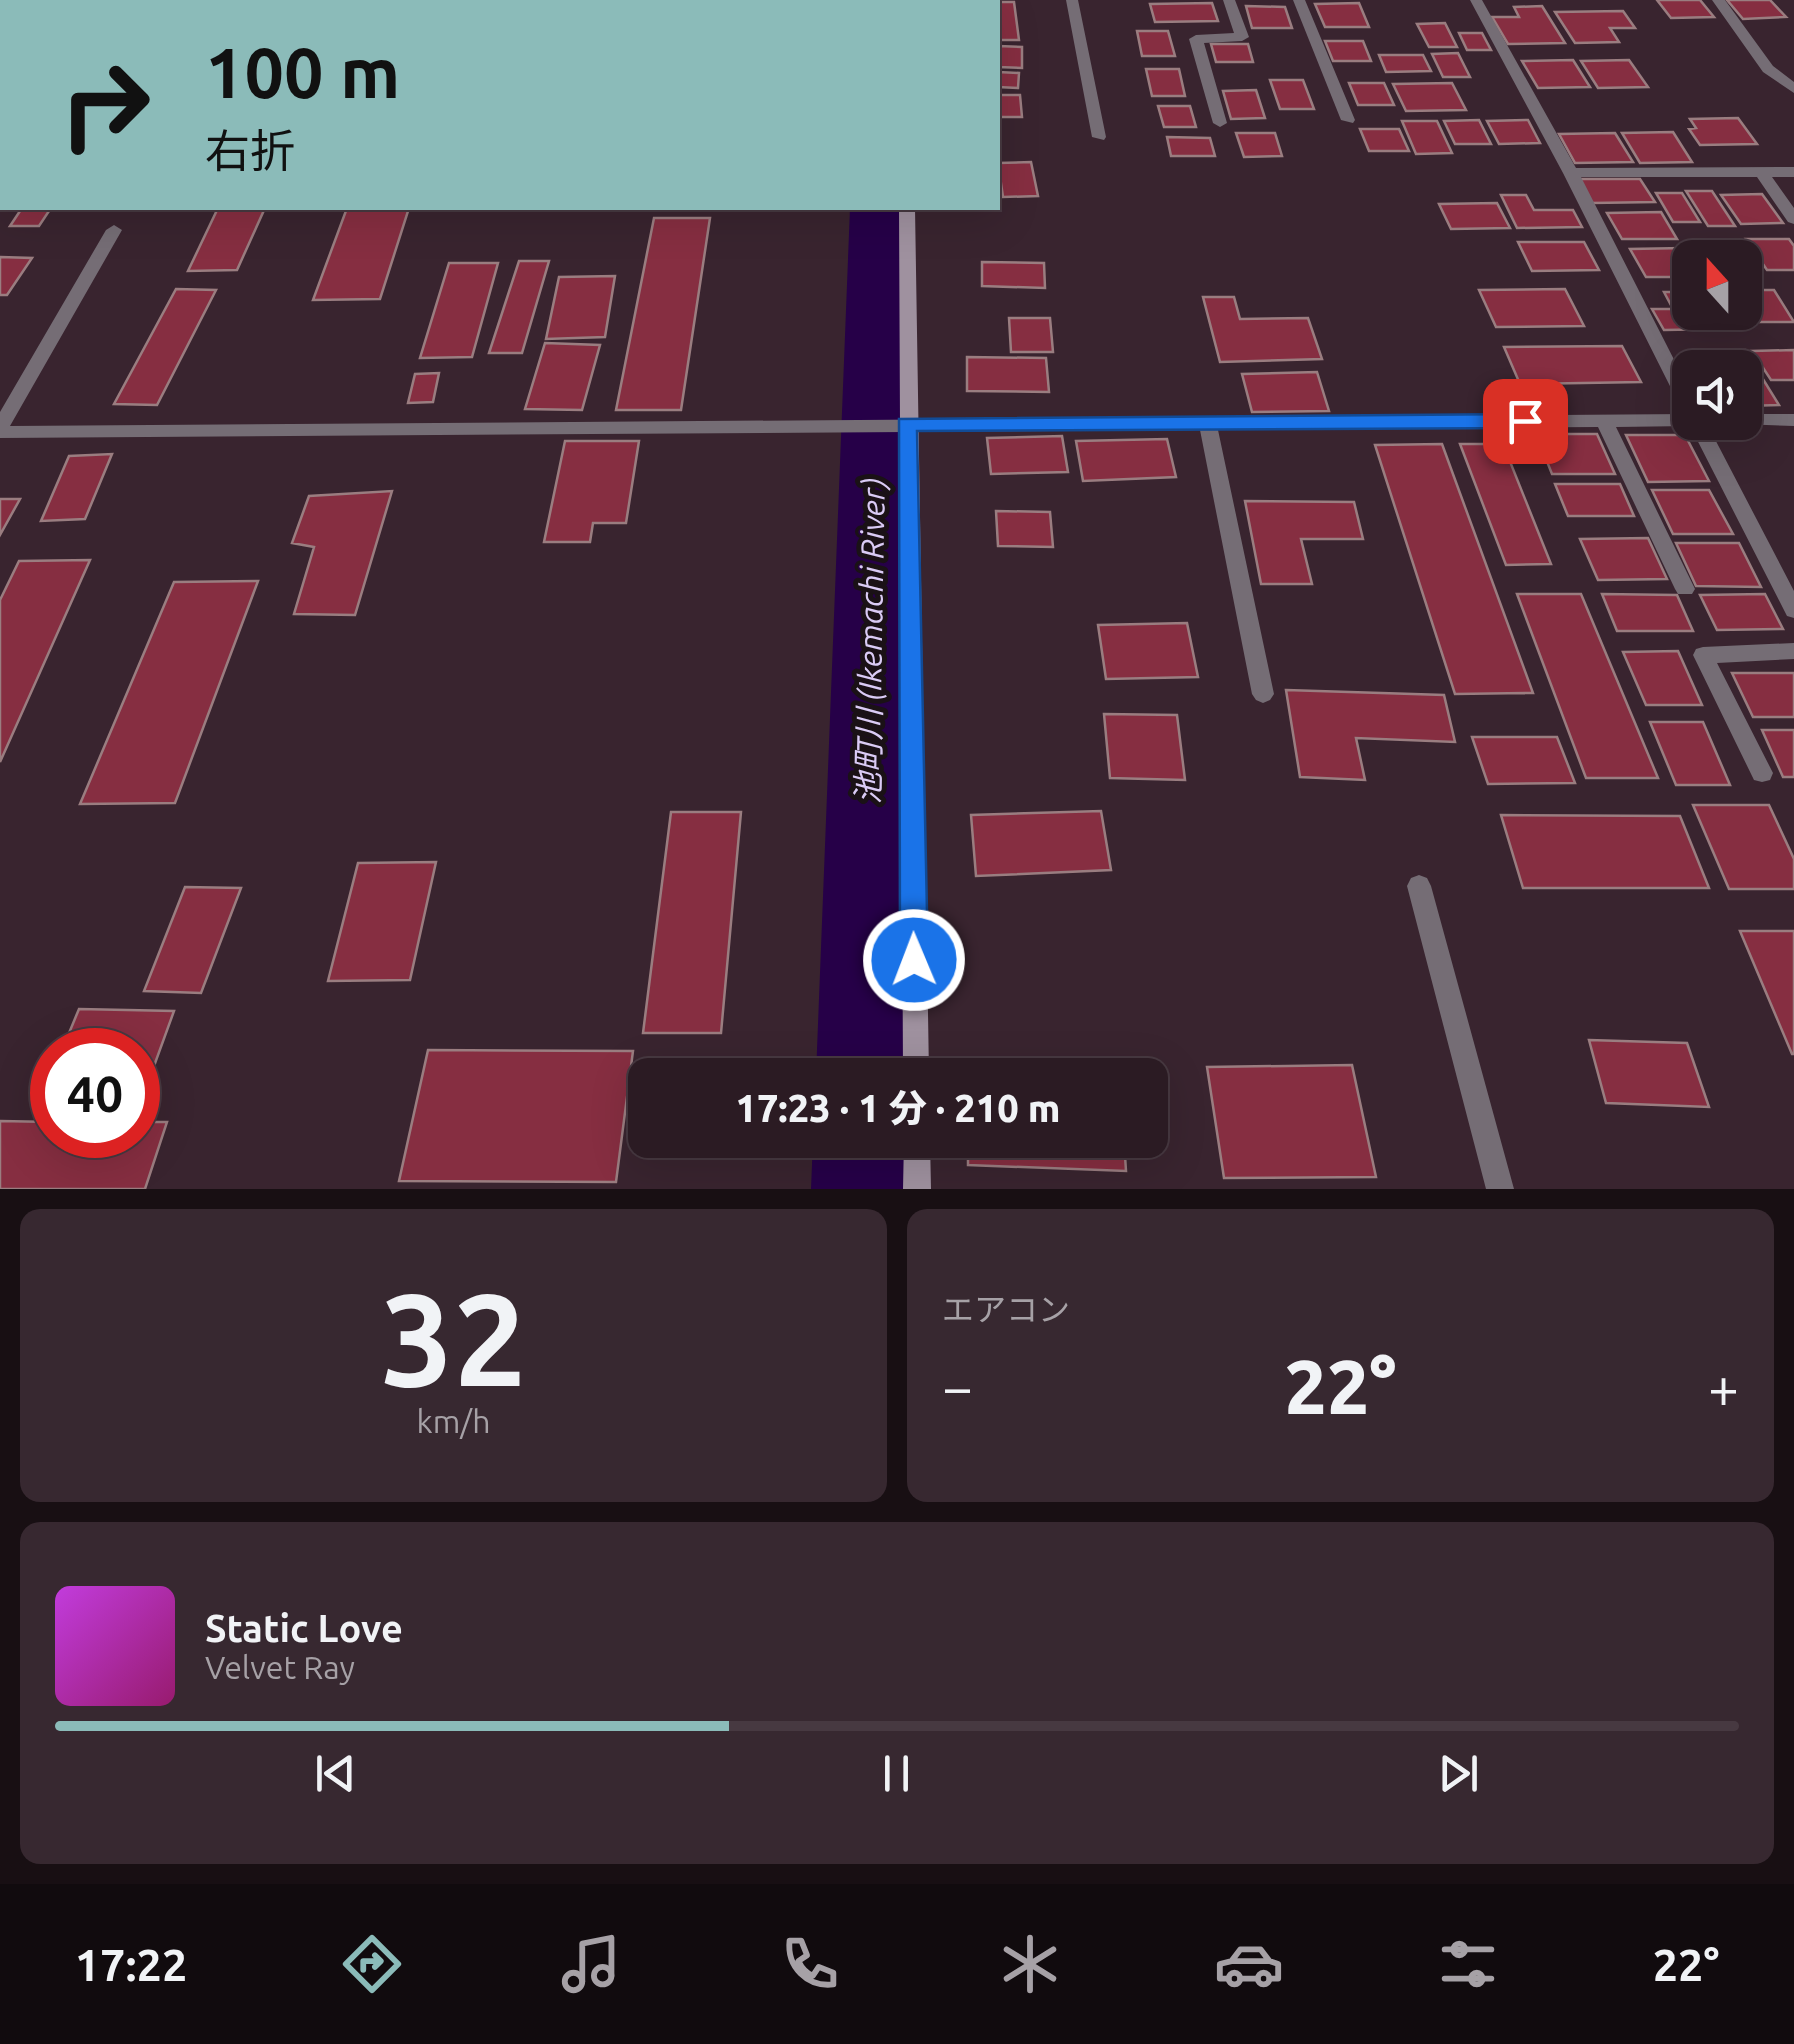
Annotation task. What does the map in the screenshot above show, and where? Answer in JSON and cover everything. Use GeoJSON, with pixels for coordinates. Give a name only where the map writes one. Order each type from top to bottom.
{"type":"FeatureCollection","features":[{"type":"Feature","properties":{"kind":"street"},"geometry":{"type":"LineString","coordinates":[[1072,0],[1099,138]]}},
{"type":"Feature","properties":{"kind":"street"},"geometry":{"type":"LineString","coordinates":[[1220,123],[1196,39],[1242,38],[1228,0]]}},
{"type":"Feature","properties":{"kind":"street"},"geometry":{"type":"LineString","coordinates":[[1299,0],[1348,120]]}},
{"type":"Feature","properties":{"kind":"street"},"geometry":{"type":"LineString","coordinates":[[1476,0],[1571,173],[1672,372]]}},
{"type":"Feature","properties":{"kind":"street"},"geometry":{"type":"LineString","coordinates":[[1718,0],[1768,69],[1794,89]]}},
{"type":"Feature","properties":{"kind":"street"},"geometry":{"type":"LineString","coordinates":[[1760,172],[1794,220]]}},
{"type":"Feature","properties":{"kind":"street"},"geometry":{"type":"LineString","coordinates":[[1571,173],[1794,172]]}},
{"type":"Feature","properties":{"kind":"street"},"geometry":{"type":"LineString","coordinates":[[907,210],[906,424],[916,1058]]}},
{"type":"Feature","properties":{"kind":"street"},"geometry":{"type":"LineString","coordinates":[[0,430],[114,230]]}},
{"type":"Feature","properties":{"kind":"street"},"geometry":{"type":"LineString","coordinates":[[1604,420],[1684,590]]}},
{"type":"Feature","properties":{"kind":"street"},"geometry":{"type":"LineString","coordinates":[[0,430],[1672,420]]}},
{"type":"Feature","properties":{"kind":"street"},"geometry":{"type":"LineString","coordinates":[[1762,420],[1794,420]]}},
{"type":"Feature","properties":{"kind":"street"},"geometry":{"type":"LineString","coordinates":[[1208,422],[1263,694]]}},
{"type":"Feature","properties":{"kind":"street"},"geometry":{"type":"LineString","coordinates":[[1707,440],[1794,610]]}},
{"type":"Feature","properties":{"kind":"street"},"geometry":{"type":"LineString","coordinates":[[1762,773],[1703,655],[1794,651]]}},
{"type":"Feature","properties":{"kind":"street"},"geometry":{"type":"LineString","coordinates":[[1419,886],[1500,1189]]}},
{"type":"Feature","properties":{"kind":"street"},"geometry":{"type":"LineString","coordinates":[[917,1158],[918,1189]]}},
{"type":"Feature","properties":{"kind":"building"},"geometry":{"type":"Polygon","coordinates":[[[1657,0],[1700,0],[1714,17],[1671,18],[1657,0]]]}},
{"type":"Feature","properties":{"kind":"building"},"geometry":{"type":"Polygon","coordinates":[[[1727,0],[1770,0],[1786,17],[1743,19],[1727,0]]]}},
{"type":"Feature","properties":{"kind":"building"},"geometry":{"type":"Polygon","coordinates":[[[1000,2],[1014,2],[1019,40],[1000,40],[1000,2]]]}},
{"type":"Feature","properties":{"kind":"building"},"geometry":{"type":"Polygon","coordinates":[[[1212,3],[1218,21],[1155,22],[1150,4],[1212,3]]]}},
{"type":"Feature","properties":{"kind":"building"},"geometry":{"type":"Polygon","coordinates":[[[1359,3],[1369,27],[1325,27],[1315,4],[1359,3]]]}},
{"type":"Feature","properties":{"kind":"building"},"geometry":{"type":"Polygon","coordinates":[[[1246,6],[1285,7],[1292,28],[1252,28],[1246,6]]]}},
{"type":"Feature","properties":{"kind":"building"},"geometry":{"type":"Polygon","coordinates":[[[1542,6],[1565,43],[1508,44],[1492,17],[1519,17],[1514,7],[1542,6]]]}},
{"type":"Feature","properties":{"kind":"building"},"geometry":{"type":"Polygon","coordinates":[[[1623,11],[1635,28],[1610,28],[1619,42],[1575,43],[1555,12],[1623,11]]]}},
{"type":"Feature","properties":{"kind":"building"},"geometry":{"type":"Polygon","coordinates":[[[1445,23],[1457,47],[1429,47],[1417,24],[1445,23]]]}},
{"type":"Feature","properties":{"kind":"building"},"geometry":{"type":"Polygon","coordinates":[[[1137,31],[1168,31],[1175,56],[1142,56],[1137,31]]]}},
{"type":"Feature","properties":{"kind":"building"},"geometry":{"type":"Polygon","coordinates":[[[1459,33],[1482,33],[1491,50],[1467,50],[1459,33]]]}},
{"type":"Feature","properties":{"kind":"building"},"geometry":{"type":"Polygon","coordinates":[[[1325,41],[1363,41],[1371,61],[1333,61],[1325,41]]]}},
{"type":"Feature","properties":{"kind":"building"},"geometry":{"type":"Polygon","coordinates":[[[1211,44],[1248,44],[1253,62],[1216,62],[1211,44]]]}},
{"type":"Feature","properties":{"kind":"building"},"geometry":{"type":"Polygon","coordinates":[[[1000,46],[1022,47],[1022,68],[1000,67],[1000,46]]]}},
{"type":"Feature","properties":{"kind":"building"},"geometry":{"type":"Polygon","coordinates":[[[1458,53],[1470,77],[1443,77],[1432,54],[1458,53]]]}},
{"type":"Feature","properties":{"kind":"building"},"geometry":{"type":"Polygon","coordinates":[[[1379,55],[1423,55],[1431,71],[1386,72],[1379,55]]]}},
{"type":"Feature","properties":{"kind":"building"},"geometry":{"type":"Polygon","coordinates":[[[1573,60],[1590,87],[1538,88],[1522,61],[1573,60]]]}},
{"type":"Feature","properties":{"kind":"building"},"geometry":{"type":"Polygon","coordinates":[[[1629,60],[1648,87],[1598,88],[1581,61],[1629,60]]]}},
{"type":"Feature","properties":{"kind":"building"},"geometry":{"type":"Polygon","coordinates":[[[1146,69],[1179,69],[1185,96],[1152,96],[1146,69]]]}},
{"type":"Feature","properties":{"kind":"building"},"geometry":{"type":"Polygon","coordinates":[[[1000,72],[1019,73],[1018,88],[1000,87],[1000,72]]]}},
{"type":"Feature","properties":{"kind":"building"},"geometry":{"type":"Polygon","coordinates":[[[1270,80],[1303,80],[1314,109],[1280,109],[1270,80]]]}},
{"type":"Feature","properties":{"kind":"building"},"geometry":{"type":"Polygon","coordinates":[[[1349,83],[1384,83],[1394,105],[1358,105],[1349,83]]]}},
{"type":"Feature","properties":{"kind":"building"},"geometry":{"type":"Polygon","coordinates":[[[1452,83],[1466,110],[1406,111],[1393,84],[1452,83]]]}},
{"type":"Feature","properties":{"kind":"building"},"geometry":{"type":"Polygon","coordinates":[[[1256,90],[1265,118],[1231,119],[1223,91],[1256,90]]]}},
{"type":"Feature","properties":{"kind":"building"},"geometry":{"type":"Polygon","coordinates":[[[1000,95],[1020,95],[1022,117],[1000,117],[1000,95]]]}},
{"type":"Feature","properties":{"kind":"building"},"geometry":{"type":"Polygon","coordinates":[[[1158,106],[1190,106],[1196,127],[1164,127],[1158,106]]]}},
{"type":"Feature","properties":{"kind":"building"},"geometry":{"type":"Polygon","coordinates":[[[1738,118],[1757,144],[1700,145],[1689,129],[1696,128],[1690,119],[1738,118]]]}},
{"type":"Feature","properties":{"kind":"building"},"geometry":{"type":"Polygon","coordinates":[[[1479,120],[1491,144],[1455,144],[1444,121],[1479,120]]]}},
{"type":"Feature","properties":{"kind":"building"},"geometry":{"type":"Polygon","coordinates":[[[1528,120],[1540,143],[1499,144],[1487,121],[1528,120]]]}},
{"type":"Feature","properties":{"kind":"building"},"geometry":{"type":"Polygon","coordinates":[[[1402,121],[1437,121],[1452,153],[1416,154],[1402,121]]]}},
{"type":"Feature","properties":{"kind":"building"},"geometry":{"type":"Polygon","coordinates":[[[1360,129],[1399,129],[1409,151],[1369,151],[1360,129]]]}},
{"type":"Feature","properties":{"kind":"building"},"geometry":{"type":"Polygon","coordinates":[[[1673,132],[1692,162],[1640,163],[1622,133],[1673,132]]]}},
{"type":"Feature","properties":{"kind":"building"},"geometry":{"type":"Polygon","coordinates":[[[1236,133],[1275,133],[1282,156],[1244,157],[1236,133]]]}},
{"type":"Feature","properties":{"kind":"building"},"geometry":{"type":"Polygon","coordinates":[[[1615,133],[1633,162],[1575,163],[1559,134],[1615,133]]]}},
{"type":"Feature","properties":{"kind":"building"},"geometry":{"type":"Polygon","coordinates":[[[1167,137],[1210,138],[1215,156],[1171,156],[1167,137]]]}},
{"type":"Feature","properties":{"kind":"building"},"geometry":{"type":"Polygon","coordinates":[[[1031,162],[1038,196],[1003,197],[1000,163],[1031,162]]]}},
{"type":"Feature","properties":{"kind":"building"},"geometry":{"type":"Polygon","coordinates":[[[1579,179],[1640,179],[1655,202],[1592,203],[1579,179]]]}},
{"type":"Feature","properties":{"kind":"building"},"geometry":{"type":"Polygon","coordinates":[[[1686,191],[1712,191],[1735,226],[1708,226],[1686,191]]]}},
{"type":"Feature","properties":{"kind":"building"},"geometry":{"type":"Polygon","coordinates":[[[1656,193],[1682,193],[1700,222],[1673,222],[1656,193]]]}},
{"type":"Feature","properties":{"kind":"building"},"geometry":{"type":"Polygon","coordinates":[[[1762,194],[1783,223],[1741,224],[1721,195],[1762,194]]]}},
{"type":"Feature","properties":{"kind":"building"},"geometry":{"type":"Polygon","coordinates":[[[1501,195],[1526,195],[1534,210],[1573,210],[1582,227],[1517,228],[1501,195]]]}},
{"type":"Feature","properties":{"kind":"building"},"geometry":{"type":"Polygon","coordinates":[[[1497,203],[1510,228],[1451,229],[1439,204],[1497,203]]]}},
{"type":"Feature","properties":{"kind":"building"},"geometry":{"type":"Polygon","coordinates":[[[21,210],[50,210],[39,226],[10,226],[21,210]]]}},
{"type":"Feature","properties":{"kind":"building"},"geometry":{"type":"Polygon","coordinates":[[[217,210],[264,210],[237,270],[188,271],[217,210]]]}},
{"type":"Feature","properties":{"kind":"building"},"geometry":{"type":"Polygon","coordinates":[[[346,210],[408,210],[380,299],[313,300],[346,210]]]}},
{"type":"Feature","properties":{"kind":"building"},"geometry":{"type":"Polygon","coordinates":[[[1661,212],[1677,239],[1622,239],[1607,213],[1661,212]]]}},
{"type":"Feature","properties":{"kind":"building"},"geometry":{"type":"Polygon","coordinates":[[[654,218],[710,218],[681,410],[616,410],[654,218]]]}},
{"type":"Feature","properties":{"kind":"building"},"geometry":{"type":"Polygon","coordinates":[[[1789,239],[1794,246],[1794,270],[1767,270],[1762,263],[1762,240],[1747,240],[1789,239]]]}},
{"type":"Feature","properties":{"kind":"building"},"geometry":{"type":"Polygon","coordinates":[[[1518,242],[1584,242],[1599,270],[1532,271],[1518,242]]]}},
{"type":"Feature","properties":{"kind":"building"},"geometry":{"type":"Polygon","coordinates":[[[1672,248],[1672,277],[1646,277],[1630,249],[1672,248]]]}},
{"type":"Feature","properties":{"kind":"building"},"geometry":{"type":"Polygon","coordinates":[[[0,257],[32,258],[7,295],[0,295],[0,257]]]}},
{"type":"Feature","properties":{"kind":"building"},"geometry":{"type":"Polygon","coordinates":[[[519,261],[549,261],[522,353],[489,353],[519,261]]]}},
{"type":"Feature","properties":{"kind":"building"},"geometry":{"type":"Polygon","coordinates":[[[982,262],[1044,263],[1045,288],[982,286],[982,262]]]}},
{"type":"Feature","properties":{"kind":"building"},"geometry":{"type":"Polygon","coordinates":[[[449,263],[498,263],[472,357],[420,358],[449,263]]]}},
{"type":"Feature","properties":{"kind":"building"},"geometry":{"type":"Polygon","coordinates":[[[615,276],[605,337],[546,339],[559,277],[615,276]]]}},
{"type":"Feature","properties":{"kind":"building"},"geometry":{"type":"Polygon","coordinates":[[[176,289],[216,290],[157,405],[114,404],[176,289]]]}},
{"type":"Feature","properties":{"kind":"building"},"geometry":{"type":"Polygon","coordinates":[[[1565,289],[1584,326],[1496,327],[1479,290],[1565,289]]]}},
{"type":"Feature","properties":{"kind":"building"},"geometry":{"type":"Polygon","coordinates":[[[1762,290],[1774,290],[1794,322],[1762,322],[1762,290]]]}},
{"type":"Feature","properties":{"kind":"building"},"geometry":{"type":"Polygon","coordinates":[[[1203,297],[1234,297],[1240,319],[1308,318],[1322,359],[1220,362],[1203,297]]]}},
{"type":"Feature","properties":{"kind":"building"},"geometry":{"type":"Polygon","coordinates":[[[1652,309],[1672,309],[1672,330],[1664,330],[1652,309]]]}},
{"type":"Feature","properties":{"kind":"building"},"geometry":{"type":"Polygon","coordinates":[[[1009,318],[1050,318],[1053,352],[1011,352],[1009,318]]]}},
{"type":"Feature","properties":{"kind":"building"},"geometry":{"type":"Polygon","coordinates":[[[545,343],[600,345],[582,410],[525,409],[545,343]]]}},
{"type":"Feature","properties":{"kind":"building"},"geometry":{"type":"Polygon","coordinates":[[[1622,346],[1641,382],[1520,384],[1504,347],[1622,346]]]}},
{"type":"Feature","properties":{"kind":"building"},"geometry":{"type":"Polygon","coordinates":[[[1794,350],[1794,380],[1771,380],[1762,366],[1762,351],[1794,350]]]}},
{"type":"Feature","properties":{"kind":"building"},"geometry":{"type":"Polygon","coordinates":[[[967,357],[1046,358],[1049,392],[967,391],[967,357]]]}},
{"type":"Feature","properties":{"kind":"building"},"geometry":{"type":"Polygon","coordinates":[[[1317,372],[1329,411],[1252,412],[1242,374],[1317,372]]]}},
{"type":"Feature","properties":{"kind":"building"},"geometry":{"type":"Polygon","coordinates":[[[439,373],[433,402],[408,403],[415,374],[439,373]]]}},
{"type":"Feature","properties":{"kind":"building"},"geometry":{"type":"Polygon","coordinates":[[[1762,378],[1779,405],[1762,406],[1762,378]]]}},
{"type":"Feature","properties":{"kind":"building"},"geometry":{"type":"Polygon","coordinates":[[[1536,434],[1597,434],[1615,474],[1552,474],[1536,434]]]}},
{"type":"Feature","properties":{"kind":"building"},"geometry":{"type":"Polygon","coordinates":[[[1626,435],[1672,435],[1672,440],[1688,440],[1709,481],[1648,482],[1626,435]]]}},
{"type":"Feature","properties":{"kind":"building"},"geometry":{"type":"Polygon","coordinates":[[[1062,436],[1068,472],[991,474],[987,438],[1062,436]]]}},
{"type":"Feature","properties":{"kind":"building"},"geometry":{"type":"Polygon","coordinates":[[[1167,439],[1176,477],[1083,481],[1076,441],[1167,439]]]}},
{"type":"Feature","properties":{"kind":"building"},"geometry":{"type":"Polygon","coordinates":[[[565,441],[639,441],[626,523],[593,523],[590,542],[544,542],[565,441]]]}},
{"type":"Feature","properties":{"kind":"building"},"geometry":{"type":"Polygon","coordinates":[[[1442,444],[1533,693],[1455,694],[1375,445],[1442,444]]]}},
{"type":"Feature","properties":{"kind":"building"},"geometry":{"type":"Polygon","coordinates":[[[1460,444],[1503,444],[1551,564],[1506,565],[1460,444]]]}},
{"type":"Feature","properties":{"kind":"building"},"geometry":{"type":"Polygon","coordinates":[[[112,454],[85,519],[41,521],[69,456],[112,454]]]}},
{"type":"Feature","properties":{"kind":"building"},"geometry":{"type":"Polygon","coordinates":[[[1555,484],[1620,484],[1634,516],[1568,516],[1555,484]]]}},
{"type":"Feature","properties":{"kind":"building"},"geometry":{"type":"Polygon","coordinates":[[[1652,490],[1709,490],[1733,534],[1673,534],[1652,490]]]}},
{"type":"Feature","properties":{"kind":"building"},"geometry":{"type":"Polygon","coordinates":[[[392,491],[355,615],[294,614],[314,547],[292,543],[309,496],[392,491]]]}},
{"type":"Feature","properties":{"kind":"building"},"geometry":{"type":"Polygon","coordinates":[[[0,499],[20,499],[0,535],[0,499]]]}},
{"type":"Feature","properties":{"kind":"building"},"geometry":{"type":"Polygon","coordinates":[[[1245,501],[1354,502],[1363,539],[1301,539],[1312,584],[1261,584],[1245,501]]]}},
{"type":"Feature","properties":{"kind":"building"},"geometry":{"type":"Polygon","coordinates":[[[996,511],[1050,512],[1053,547],[998,546],[996,511]]]}},
{"type":"Feature","properties":{"kind":"building"},"geometry":{"type":"Polygon","coordinates":[[[1648,538],[1667,579],[1598,580],[1580,539],[1648,538]]]}},
{"type":"Feature","properties":{"kind":"building"},"geometry":{"type":"Polygon","coordinates":[[[1676,543],[1739,543],[1761,587],[1696,586],[1676,543]]]}},
{"type":"Feature","properties":{"kind":"building"},"geometry":{"type":"Polygon","coordinates":[[[90,560],[0,762],[0,600],[19,561],[90,560]]]}},
{"type":"Feature","properties":{"kind":"building"},"geometry":{"type":"Polygon","coordinates":[[[258,581],[175,803],[80,804],[174,582],[258,581]]]}},
{"type":"Feature","properties":{"kind":"building"},"geometry":{"type":"Polygon","coordinates":[[[1517,594],[1581,594],[1658,778],[1586,778],[1517,594]]]}},
{"type":"Feature","properties":{"kind":"building"},"geometry":{"type":"Polygon","coordinates":[[[1602,594],[1677,595],[1693,631],[1617,631],[1602,594]]]}},
{"type":"Feature","properties":{"kind":"building"},"geometry":{"type":"Polygon","coordinates":[[[1765,594],[1783,629],[1717,630],[1700,595],[1765,594]]]}},
{"type":"Feature","properties":{"kind":"building"},"geometry":{"type":"Polygon","coordinates":[[[1187,623],[1198,677],[1106,679],[1098,625],[1187,623]]]}},
{"type":"Feature","properties":{"kind":"building"},"geometry":{"type":"Polygon","coordinates":[[[1678,651],[1702,705],[1646,705],[1623,652],[1678,651]]]}},
{"type":"Feature","properties":{"kind":"building"},"geometry":{"type":"Polygon","coordinates":[[[1732,673],[1794,673],[1794,717],[1753,717],[1732,673]]]}},
{"type":"Feature","properties":{"kind":"building"},"geometry":{"type":"Polygon","coordinates":[[[1286,690],[1444,695],[1455,742],[1356,738],[1365,780],[1300,777],[1286,690]]]}},
{"type":"Feature","properties":{"kind":"building"},"geometry":{"type":"Polygon","coordinates":[[[1104,714],[1177,715],[1185,780],[1110,778],[1104,714]]]}},
{"type":"Feature","properties":{"kind":"building"},"geometry":{"type":"Polygon","coordinates":[[[1650,722],[1703,722],[1730,785],[1676,785],[1650,722]]]}},
{"type":"Feature","properties":{"kind":"building"},"geometry":{"type":"Polygon","coordinates":[[[1762,730],[1794,730],[1794,777],[1783,777],[1762,730]]]}},
{"type":"Feature","properties":{"kind":"building"},"geometry":{"type":"Polygon","coordinates":[[[1472,737],[1557,737],[1575,783],[1488,784],[1472,737]]]}},
{"type":"Feature","properties":{"kind":"building"},"geometry":{"type":"Polygon","coordinates":[[[1693,805],[1769,805],[1794,859],[1794,889],[1729,889],[1693,805]]]}},
{"type":"Feature","properties":{"kind":"building"},"geometry":{"type":"Polygon","coordinates":[[[1101,811],[1111,870],[976,876],[971,815],[1101,811]]]}},
{"type":"Feature","properties":{"kind":"building"},"geometry":{"type":"Polygon","coordinates":[[[671,812],[741,812],[721,1033],[643,1033],[671,812]]]}},
{"type":"Feature","properties":{"kind":"building"},"geometry":{"type":"Polygon","coordinates":[[[1501,815],[1680,816],[1709,888],[1523,888],[1501,815]]]}},
{"type":"Feature","properties":{"kind":"building"},"geometry":{"type":"Polygon","coordinates":[[[436,862],[410,980],[328,981],[358,863],[436,862]]]}},
{"type":"Feature","properties":{"kind":"building"},"geometry":{"type":"Polygon","coordinates":[[[185,887],[241,888],[201,993],[144,991],[185,887]]]}},
{"type":"Feature","properties":{"kind":"building"},"geometry":{"type":"Polygon","coordinates":[[[1740,931],[1794,931],[1794,1054],[1792,1054],[1740,931]]]}},
{"type":"Feature","properties":{"kind":"building"},"geometry":{"type":"Polygon","coordinates":[[[79,1009],[174,1011],[160,1050],[160,1028],[71,1028],[79,1009]]]}},
{"type":"Feature","properties":{"kind":"building"},"geometry":{"type":"Polygon","coordinates":[[[1589,1040],[1687,1043],[1709,1107],[1606,1103],[1589,1040]]]}},
{"type":"Feature","properties":{"kind":"building"},"geometry":{"type":"Polygon","coordinates":[[[428,1050],[633,1051],[632,1058],[628,1058],[628,1090],[616,1182],[399,1181],[428,1050]]]}},
{"type":"Feature","properties":{"kind":"building"},"geometry":{"type":"Polygon","coordinates":[[[1352,1065],[1376,1177],[1224,1178],[1207,1067],[1352,1065]]]}},
{"type":"Feature","properties":{"kind":"building"},"geometry":{"type":"Polygon","coordinates":[[[0,1121],[30,1122],[30,1158],[155,1158],[145,1189],[0,1189],[0,1121]]]}},
{"type":"Feature","properties":{"kind":"building"},"geometry":{"type":"Polygon","coordinates":[[[160,1122],[167,1122],[160,1143],[160,1122]]]}},
{"type":"Feature","properties":{"kind":"building"},"geometry":{"type":"Polygon","coordinates":[[[968,1158],[1125,1158],[1126,1171],[968,1165],[968,1158]]]}},
{"type":"Feature","properties":{"kind":"waterway","name":"池町川 (Ikemachi River)"},"geometry":{"type":"LineString","coordinates":[[864,1058],[879,210]]}},
{"type":"Feature","properties":{"kind":"waterway","name":"池町川 (Ikemachi River)"},"geometry":{"type":"LineString","coordinates":[[862,1189],[863,1158]]}},
{"type":"Feature","properties":{"kind":"route"},"geometry":{"type":"LineString","coordinates":[[914,960],[906,424],[1525,421]]}}]}
